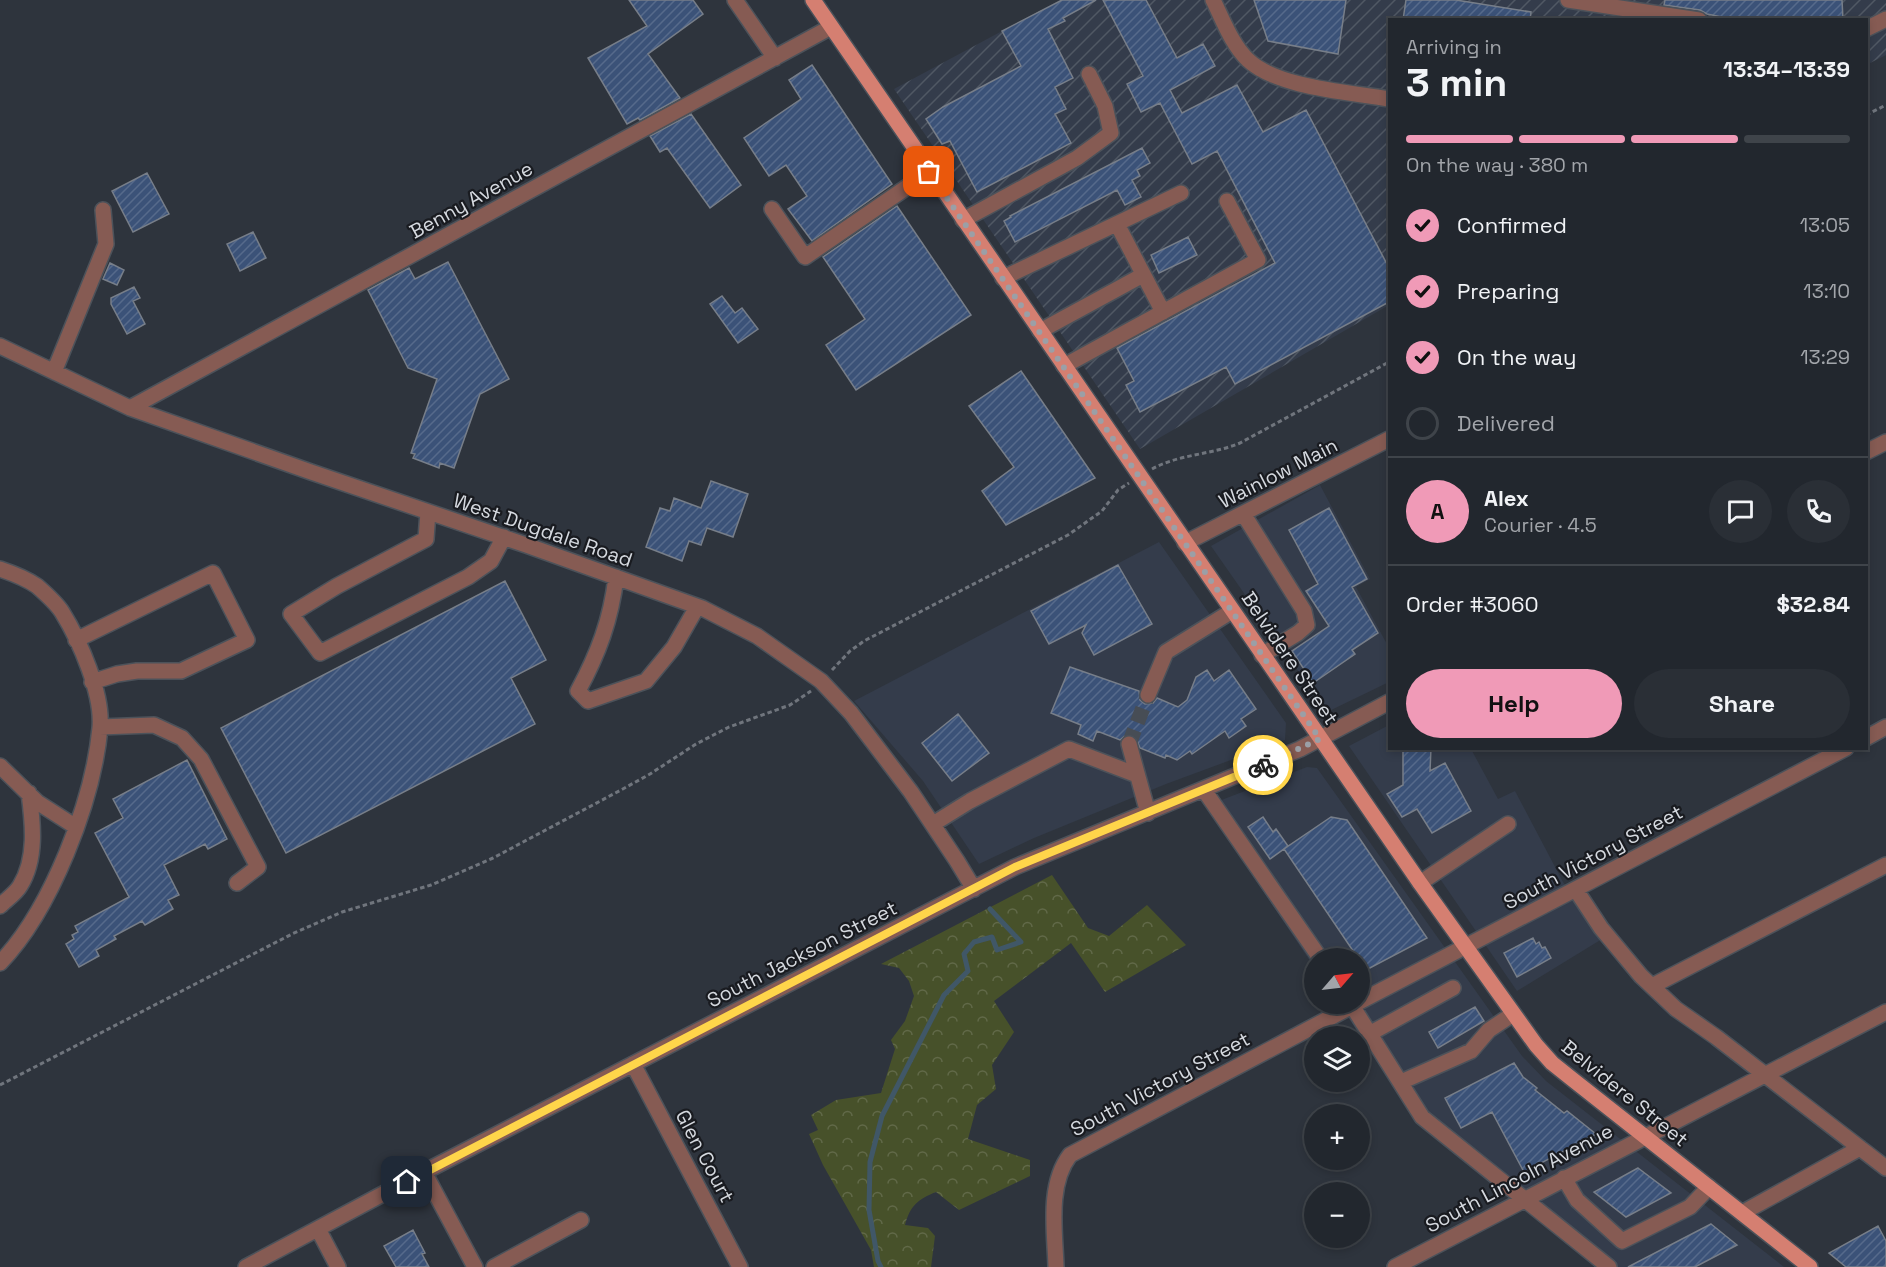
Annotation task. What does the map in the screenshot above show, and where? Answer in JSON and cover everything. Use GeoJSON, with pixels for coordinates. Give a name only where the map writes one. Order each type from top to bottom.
{"type":"FeatureCollection","features":[{"type":"Feature","properties":{"kind":"main road","name":"Belvidere Street"},"geometry":{"type":"LineString","coordinates":[[813,0],[1420,884],[1513,1014],[1552,1063],[1810,1267]]}},
{"type":"Feature","properties":{"kind":"street"},"geometry":{"type":"LineString","coordinates":[[735,0],[775,58]]}},
{"type":"Feature","properties":{"kind":"street"},"geometry":{"type":"LineString","coordinates":[[1213,0],[1231,36],[1247,59],[1269,75],[1303,85],[1388,99]]}},
{"type":"Feature","properties":{"kind":"street"},"geometry":{"type":"LineString","coordinates":[[1568,0],[1686,18]]}},
{"type":"Feature","properties":{"kind":"street"},"geometry":{"type":"LineString","coordinates":[[1868,28],[1886,19]]}},
{"type":"Feature","properties":{"kind":"street","name":"Benny Avenue"},"geometry":{"type":"LineString","coordinates":[[130,408],[831,27]]}},
{"type":"Feature","properties":{"kind":"street"},"geometry":{"type":"LineString","coordinates":[[963,220],[1077,158],[1111,132],[1105,106],[1089,74]]}},
{"type":"Feature","properties":{"kind":"street"},"geometry":{"type":"LineString","coordinates":[[772,208],[805,257],[929,172]]}},
{"type":"Feature","properties":{"kind":"street"},"geometry":{"type":"LineString","coordinates":[[1003,278],[1181,193]]}},
{"type":"Feature","properties":{"kind":"street"},"geometry":{"type":"LineString","coordinates":[[1064,366],[1258,260],[1227,201]]}},
{"type":"Feature","properties":{"kind":"street"},"geometry":{"type":"LineString","coordinates":[[54,372],[106,244],[103,210]]}},
{"type":"Feature","properties":{"kind":"street"},"geometry":{"type":"LineString","coordinates":[[1117,224],[1163,312]]}},
{"type":"Feature","properties":{"kind":"street"},"geometry":{"type":"LineString","coordinates":[[1040,331],[1143,275]]}},
{"type":"Feature","properties":{"kind":"street","name":"West Dugdale Road"},"geometry":{"type":"LineString","coordinates":[[0,346],[130,408],[615,577],[697,607],[757,636],[821,681],[851,714],[878,747],[933,824],[974,889]]}},
{"type":"Feature","properties":{"kind":"street","name":"Wainlow Main"},"geometry":{"type":"LineString","coordinates":[[1185,543],[1244,515],[1388,440]]}},
{"type":"Feature","properties":{"kind":"street"},"geometry":{"type":"LineString","coordinates":[[1868,451],[1886,442]]}},
{"type":"Feature","properties":{"kind":"street"},"geometry":{"type":"LineString","coordinates":[[428,512],[426,540],[337,586],[291,614],[320,653],[468,577],[491,561],[504,537]]}},
{"type":"Feature","properties":{"kind":"street"},"geometry":{"type":"LineString","coordinates":[[1244,515],[1304,611],[1307,625],[1262,655]]}},
{"type":"Feature","properties":{"kind":"street"},"geometry":{"type":"LineString","coordinates":[[0,568],[36,586],[61,611],[76,640],[97,696],[100,727],[87,794],[66,855],[38,912],[0,963]]}},
{"type":"Feature","properties":{"kind":"street"},"geometry":{"type":"LineString","coordinates":[[76,640],[213,573],[247,640],[181,671],[137,670],[92,682]]}},
{"type":"Feature","properties":{"kind":"street"},"geometry":{"type":"LineString","coordinates":[[615,577],[613,603],[596,656],[578,691],[588,701],[646,681],[674,647],[697,607]]}},
{"type":"Feature","properties":{"kind":"street"},"geometry":{"type":"LineString","coordinates":[[1148,695],[1166,652],[1232,610]]}},
{"type":"Feature","properties":{"kind":"street","name":"South Jackson Street"},"geometry":{"type":"LineString","coordinates":[[246,1267],[424,1172],[974,889],[1043,855],[1204,790],[1320,739],[1388,703]]}},
{"type":"Feature","properties":{"kind":"street"},"geometry":{"type":"LineString","coordinates":[[100,727],[154,725],[182,738],[201,759],[258,867],[237,883]]}},
{"type":"Feature","properties":{"kind":"street"},"geometry":{"type":"LineString","coordinates":[[1868,737],[1886,727]]}},
{"type":"Feature","properties":{"kind":"street"},"geometry":{"type":"LineString","coordinates":[[1129,744],[1148,813]]}},
{"type":"Feature","properties":{"kind":"street"},"geometry":{"type":"LineString","coordinates":[[933,824],[970,801],[1069,749],[1137,775]]}},
{"type":"Feature","properties":{"kind":"street","name":"South Victory Street"},"geometry":{"type":"LineString","coordinates":[[1370,996],[1842,750]]}},
{"type":"Feature","properties":{"kind":"street"},"geometry":{"type":"LineString","coordinates":[[0,766],[37,802],[76,827]]}},
{"type":"Feature","properties":{"kind":"street"},"geometry":{"type":"LineString","coordinates":[[1204,790],[1313,948]]}},
{"type":"Feature","properties":{"kind":"street"},"geometry":{"type":"LineString","coordinates":[[0,906],[20,887],[30,862],[32,822],[29,793]]}},
{"type":"Feature","properties":{"kind":"street"},"geometry":{"type":"LineString","coordinates":[[1420,884],[1508,824]]}},
{"type":"Feature","properties":{"kind":"street"},"geometry":{"type":"LineString","coordinates":[[1652,986],[1886,865]]}},
{"type":"Feature","properties":{"kind":"street"},"geometry":{"type":"LineString","coordinates":[[1576,890],[1601,928],[1652,986],[1676,1009],[1860,1148],[1882,1160]]}},
{"type":"Feature","properties":{"kind":"street"},"geometry":{"type":"LineString","coordinates":[[1370,1033],[1453,988]]}},
{"type":"Feature","properties":{"kind":"street","name":"South Lincoln Avenue"},"geometry":{"type":"LineString","coordinates":[[1395,1267],[1886,1012]]}},
{"type":"Feature","properties":{"kind":"street","name":"South Victory Street"},"geometry":{"type":"LineString","coordinates":[[1056,1267],[1055,1196],[1063,1164],[1070,1155],[1335,1014]]}},
{"type":"Feature","properties":{"kind":"street"},"geometry":{"type":"LineString","coordinates":[[1401,1082],[1471,1051],[1489,1030],[1513,1014]]}},
{"type":"Feature","properties":{"kind":"street"},"geometry":{"type":"LineString","coordinates":[[1370,1036],[1422,1117],[1609,1267]]}},
{"type":"Feature","properties":{"kind":"street","name":"Glen Court"},"geometry":{"type":"LineString","coordinates":[[633,1064],[740,1267]]}},
{"type":"Feature","properties":{"kind":"street"},"geometry":{"type":"LineString","coordinates":[[1742,1213],[1860,1148]]}},
{"type":"Feature","properties":{"kind":"street"},"geometry":{"type":"LineString","coordinates":[[424,1172],[475,1267]]}},
{"type":"Feature","properties":{"kind":"street"},"geometry":{"type":"LineString","coordinates":[[1564,1178],[1577,1200],[1622,1241],[1690,1207],[1709,1187]]}},
{"type":"Feature","properties":{"kind":"street"},"geometry":{"type":"LineString","coordinates":[[494,1267],[581,1220]]}},
{"type":"Feature","properties":{"kind":"street"},"geometry":{"type":"LineString","coordinates":[[318,1229],[338,1267]]}},
{"type":"Feature","properties":{"kind":"path"},"geometry":{"type":"LineString","coordinates":[[1868,114],[1886,105]]}},
{"type":"Feature","properties":{"kind":"path"},"geometry":{"type":"LineString","coordinates":[[1157,467],[1173,460],[1216,452],[1240,443],[1388,363]]}},
{"type":"Feature","properties":{"kind":"path"},"geometry":{"type":"LineString","coordinates":[[828,675],[850,651],[864,641],[1086,524],[1102,511],[1118,490]]}},
{"type":"Feature","properties":{"kind":"path"},"geometry":{"type":"LineString","coordinates":[[0,1085],[292,934],[342,912],[430,885],[493,858],[650,774],[704,740],[729,727],[790,705],[814,689]]}},
{"type":"Feature","properties":{"kind":"shaded area"},"geometry":{"type":"Polygon","coordinates":[[[1060,0],[1886,0],[1886,55],[1868,64],[1868,18],[1388,18],[1388,306],[1140,449],[894,89],[1060,0]]]}},
{"type":"Feature","properties":{"kind":"shaded area"},"geometry":{"type":"Polygon","coordinates":[[[1320,485],[1370,579],[1356,587],[1388,646],[1388,682],[1327,712],[1211,546],[1320,485]]]}},
{"type":"Feature","properties":{"kind":"shaded area"},"geometry":{"type":"Polygon","coordinates":[[[1159,542],[1286,723],[1285,740],[1166,784],[1034,838],[979,864],[923,781],[854,701],[1159,542]]]}},
{"type":"Feature","properties":{"kind":"shaded area"},"geometry":{"type":"Polygon","coordinates":[[[1388,726],[1388,750],[1472,750],[1498,799],[1515,791],[1563,882],[1602,939],[1517,991],[1349,746],[1388,726]]]}},
{"type":"Feature","properties":{"kind":"shaded area"},"geometry":{"type":"Polygon","coordinates":[[[1307,767],[1317,768],[1522,1056],[1546,1081],[1784,1267],[1599,1267],[1419,1123],[1370,1050],[1370,1026],[1354,1026],[1346,1014],[1370,1014],[1370,948],[1304,948],[1304,952],[1206,806],[1307,767]]]}},
{"type":"Feature","properties":{"kind":"green space"},"geometry":{"type":"Polygon","coordinates":[[[1052,875],[1088,928],[1109,936],[1147,905],[1186,945],[1105,992],[1071,943],[994,1001],[1014,1032],[992,1065],[996,1089],[977,1105],[968,1139],[1030,1160],[1030,1176],[959,1210],[936,1192],[924,1197],[912,1208],[905,1225],[928,1228],[935,1236],[931,1267],[874,1267],[871,1250],[823,1165],[809,1134],[818,1130],[811,1115],[836,1100],[881,1093],[895,1049],[891,1040],[905,1021],[914,996],[909,981],[899,968],[881,964],[1052,875]]]}},
{"type":"Feature","properties":{"kind":"building"},"geometry":{"type":"Polygon","coordinates":[[[629,0],[693,0],[703,14],[648,54],[680,98],[640,120],[638,118],[627,124],[588,58],[647,26],[629,0]]]}},
{"type":"Feature","properties":{"kind":"building"},"geometry":{"type":"Polygon","coordinates":[[[1062,0],[1096,0],[1063,18],[1065,21],[1048,29],[1073,78],[1055,87],[1066,109],[1055,114],[1071,143],[977,192],[950,141],[942,144],[926,119],[943,107],[1021,66],[1002,31],[1062,0]]]}},
{"type":"Feature","properties":{"kind":"building"},"geometry":{"type":"Polygon","coordinates":[[[1103,0],[1146,0],[1177,58],[1203,44],[1215,66],[1170,90],[1182,113],[1237,85],[1263,132],[1306,110],[1388,266],[1388,303],[1235,384],[1226,367],[1140,412],[1126,385],[1134,381],[1117,348],[1275,263],[1217,151],[1192,164],[1160,103],[1141,112],[1127,84],[1143,76],[1103,0]]]}},
{"type":"Feature","properties":{"kind":"building"},"geometry":{"type":"Polygon","coordinates":[[[1254,0],[1346,0],[1338,54],[1268,41],[1254,0]]]}},
{"type":"Feature","properties":{"kind":"building"},"geometry":{"type":"Polygon","coordinates":[[[1406,0],[1456,0],[1531,12],[1530,18],[1403,18],[1406,0]]]}},
{"type":"Feature","properties":{"kind":"building"},"geometry":{"type":"Polygon","coordinates":[[[1665,0],[1842,0],[1843,18],[1727,18],[1707,14],[1700,10],[1664,5],[1665,0]]]}},
{"type":"Feature","properties":{"kind":"building"},"geometry":{"type":"Polygon","coordinates":[[[812,65],[892,184],[812,241],[788,209],[807,196],[786,165],[769,176],[744,138],[801,99],[789,80],[812,65]]]}},
{"type":"Feature","properties":{"kind":"building"},"geometry":{"type":"Polygon","coordinates":[[[691,114],[741,185],[710,208],[667,148],[660,152],[650,136],[691,114]]]}},
{"type":"Feature","properties":{"kind":"building"},"geometry":{"type":"Polygon","coordinates":[[[1142,148],[1150,163],[1137,170],[1140,176],[1132,180],[1141,197],[1125,205],[1117,190],[1015,242],[1004,221],[1010,216],[1142,148]]]}},
{"type":"Feature","properties":{"kind":"building"},"geometry":{"type":"Polygon","coordinates":[[[147,173],[169,214],[133,232],[112,191],[147,173]]]}},
{"type":"Feature","properties":{"kind":"building"},"geometry":{"type":"Polygon","coordinates":[[[897,206],[971,315],[856,390],[826,345],[865,319],[823,257],[897,206]]]}},
{"type":"Feature","properties":{"kind":"building"},"geometry":{"type":"Polygon","coordinates":[[[253,232],[266,258],[240,271],[227,244],[253,232]]]}},
{"type":"Feature","properties":{"kind":"building"},"geometry":{"type":"Polygon","coordinates":[[[1188,237],[1197,255],[1159,273],[1151,255],[1188,237]]]}},
{"type":"Feature","properties":{"kind":"building"},"geometry":{"type":"Polygon","coordinates":[[[448,262],[509,379],[480,394],[454,468],[440,463],[439,468],[413,458],[415,454],[411,453],[437,379],[408,368],[368,290],[409,268],[415,279],[448,262]]]}},
{"type":"Feature","properties":{"kind":"building"},"geometry":{"type":"Polygon","coordinates":[[[110,263],[124,270],[117,285],[103,279],[110,263]]]}},
{"type":"Feature","properties":{"kind":"building"},"geometry":{"type":"Polygon","coordinates":[[[134,287],[140,298],[133,301],[145,324],[127,334],[111,304],[111,298],[134,287]]]}},
{"type":"Feature","properties":{"kind":"building"},"geometry":{"type":"Polygon","coordinates":[[[722,296],[735,313],[742,308],[758,329],[738,343],[710,304],[722,296]]]}},
{"type":"Feature","properties":{"kind":"building"},"geometry":{"type":"Polygon","coordinates":[[[1021,371],[1095,478],[1006,525],[982,491],[1014,467],[969,406],[1021,371]]]}},
{"type":"Feature","properties":{"kind":"building"},"geometry":{"type":"Polygon","coordinates":[[[711,481],[748,494],[733,537],[707,528],[701,545],[689,541],[682,561],[646,547],[660,508],[670,511],[674,498],[701,508],[711,481]]]}},
{"type":"Feature","properties":{"kind":"building"},"geometry":{"type":"Polygon","coordinates":[[[1329,508],[1367,579],[1352,587],[1378,633],[1352,650],[1355,654],[1313,683],[1292,651],[1329,626],[1306,591],[1318,584],[1289,530],[1329,508]]]}},
{"type":"Feature","properties":{"kind":"building"},"geometry":{"type":"Polygon","coordinates":[[[1118,565],[1152,624],[1094,655],[1082,633],[1086,625],[1049,644],[1031,611],[1118,565]]]}},
{"type":"Feature","properties":{"kind":"building"},"geometry":{"type":"Polygon","coordinates":[[[505,581],[546,660],[511,678],[535,724],[286,853],[221,728],[505,581]]]}},
{"type":"Feature","properties":{"kind":"building"},"geometry":{"type":"Polygon","coordinates":[[[1070,667],[1139,691],[1140,700],[1145,704],[1153,703],[1157,698],[1178,707],[1187,700],[1196,677],[1207,670],[1214,681],[1229,670],[1256,709],[1241,719],[1246,726],[1229,738],[1225,731],[1192,754],[1190,751],[1177,760],[1166,755],[1165,758],[1140,748],[1136,738],[1131,734],[1120,740],[1097,731],[1093,741],[1078,734],[1081,725],[1051,713],[1070,667]]]}},
{"type":"Feature","properties":{"kind":"building"},"geometry":{"type":"Polygon","coordinates":[[[958,714],[989,753],[952,781],[922,743],[958,714]]]}},
{"type":"Feature","properties":{"kind":"building"},"geometry":{"type":"Polygon","coordinates":[[[1403,750],[1431,750],[1430,771],[1445,763],[1471,811],[1432,833],[1417,809],[1402,817],[1387,794],[1403,785],[1403,750]]]}},
{"type":"Feature","properties":{"kind":"building"},"geometry":{"type":"Polygon","coordinates":[[[187,760],[227,839],[208,849],[205,844],[164,865],[179,895],[168,900],[173,909],[145,925],[142,921],[114,936],[116,939],[96,950],[99,956],[79,967],[66,944],[74,939],[72,935],[78,932],[75,926],[129,897],[95,833],[123,818],[113,799],[187,760]]]}},
{"type":"Feature","properties":{"kind":"building"},"geometry":{"type":"Polygon","coordinates":[[[1263,817],[1273,832],[1276,829],[1288,846],[1270,859],[1248,827],[1263,817]]]}},
{"type":"Feature","properties":{"kind":"building"},"geometry":{"type":"Polygon","coordinates":[[[1331,817],[1347,820],[1427,938],[1370,968],[1370,948],[1351,948],[1284,849],[1331,817]]]}},
{"type":"Feature","properties":{"kind":"building"},"geometry":{"type":"Polygon","coordinates":[[[1533,938],[1536,944],[1539,942],[1542,948],[1545,947],[1551,958],[1517,977],[1504,953],[1533,938]]]}},
{"type":"Feature","properties":{"kind":"building"},"geometry":{"type":"Polygon","coordinates":[[[1475,1007],[1484,1021],[1438,1048],[1429,1032],[1475,1007]]]}},
{"type":"Feature","properties":{"kind":"building"},"geometry":{"type":"Polygon","coordinates":[[[1514,1063],[1523,1077],[1537,1088],[1535,1090],[1596,1134],[1524,1172],[1492,1112],[1461,1128],[1445,1098],[1514,1063]]]}},
{"type":"Feature","properties":{"kind":"building"},"geometry":{"type":"Polygon","coordinates":[[[1638,1168],[1671,1193],[1626,1217],[1594,1192],[1638,1168]]]}},
{"type":"Feature","properties":{"kind":"building"},"geometry":{"type":"Polygon","coordinates":[[[1711,1224],[1737,1245],[1695,1267],[1628,1267],[1711,1224]]]}},
{"type":"Feature","properties":{"kind":"building"},"geometry":{"type":"Polygon","coordinates":[[[1878,1226],[1886,1241],[1886,1267],[1846,1267],[1829,1253],[1878,1226]]]}},
{"type":"Feature","properties":{"kind":"building"},"geometry":{"type":"Polygon","coordinates":[[[413,1230],[425,1253],[422,1254],[429,1267],[396,1267],[384,1246],[413,1230]]]}},
{"type":"Feature","properties":{"kind":"waterway"},"geometry":{"type":"LineString","coordinates":[[881,1267],[869,1210],[870,1162],[882,1116],[944,995],[968,971],[964,954],[974,942],[992,937],[997,950],[1021,942],[990,909]]}},
{"type":"Feature","properties":{"kind":"tunnel"},"geometry":{"type":"LineString","coordinates":[[1129,744],[1148,695]]}},
{"type":"Feature","properties":{"kind":"way so far"},"geometry":{"type":"LineString","coordinates":[[929,172],[1320,739],[1263,765]]}},
{"type":"Feature","properties":{"kind":"route"},"geometry":{"type":"LineString","coordinates":[[407,1182],[1015,867],[1263,765]]}}]}
